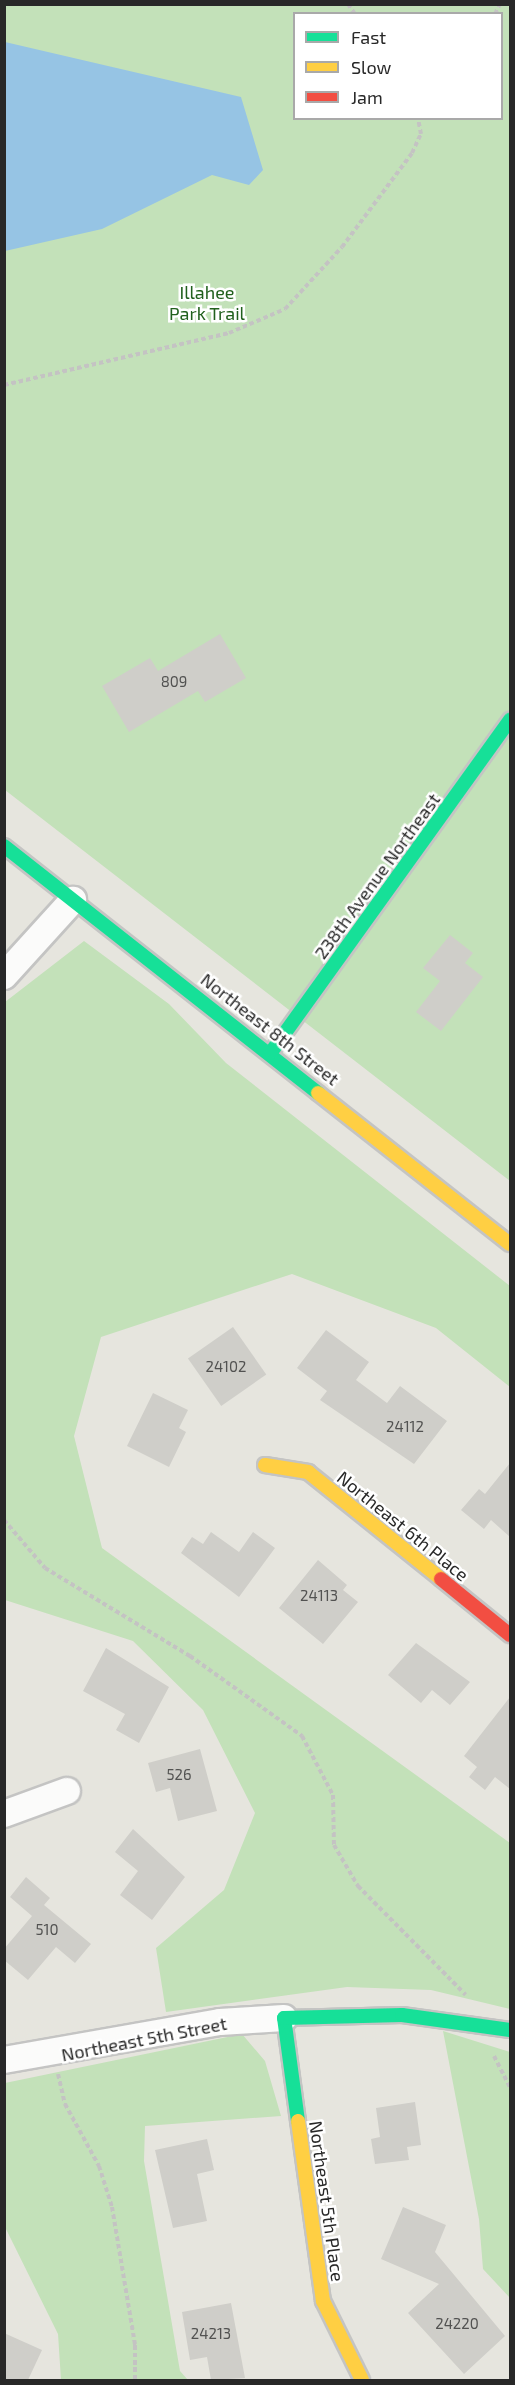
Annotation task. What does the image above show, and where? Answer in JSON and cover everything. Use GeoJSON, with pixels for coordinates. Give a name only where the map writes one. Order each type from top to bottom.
{"type":"FeatureCollection","features":[{"type":"Feature","properties":{"kind":"street","name":"238th Avenue Northeast"},"geometry":{"type":"LineString","coordinates":[[272,1051],[510,720]]}},
{"type":"Feature","properties":{"kind":"street","name":"Northeast 8th Street"},"geometry":{"type":"LineString","coordinates":[[4,846],[272,1051],[510,1244]]}},
{"type":"Feature","properties":{"kind":"street"},"geometry":{"type":"LineString","coordinates":[[4,976],[73,900]]}},
{"type":"Feature","properties":{"kind":"street","name":"Northeast 6th Place"},"geometry":{"type":"LineString","coordinates":[[265,1465],[308,1472],[510,1635]]}},
{"type":"Feature","properties":{"kind":"street"},"geometry":{"type":"LineString","coordinates":[[4,1814],[67,1791]]}},
{"type":"Feature","properties":{"kind":"street"},"geometry":{"type":"LineString","coordinates":[[284,2018],[402,2014],[484,2024],[510,2030]]}},
{"type":"Feature","properties":{"kind":"street","name":"Northeast 5th Street"},"geometry":{"type":"LineString","coordinates":[[4,2060],[54,2056],[220,2022],[284,2018]]}},
{"type":"Feature","properties":{"kind":"street","name":"Northeast 5th Place"},"geometry":{"type":"LineString","coordinates":[[284,2018],[323,2301],[362,2380]]}},
{"type":"Feature","properties":{"kind":"path"},"geometry":{"type":"LineString","coordinates":[[4,385],[229,333],[285,309],[342,247],[412,153],[421,134],[418,120]]}},
{"type":"Feature","properties":{"kind":"path"},"geometry":{"type":"LineString","coordinates":[[5,1521],[45,1568],[190,1656],[302,1736],[333,1795],[334,1845],[358,1886],[462,1987],[484,2024],[510,2087]]}},
{"type":"Feature","properties":{"kind":"path"},"geometry":{"type":"LineString","coordinates":[[54,2056],[65,2104],[99,2166],[112,2207],[135,2345],[135,2380]]}},
{"type":"Feature","properties":{"kind":"green space","name":"Illahee Park Trail"},"geometry":{"type":"Polygon","coordinates":[[[4,5],[510,5],[510,1181],[5,790],[4,5]]]}},
{"type":"Feature","properties":{"kind":"green space"},"geometry":{"type":"Polygon","coordinates":[[[84,941],[169,1004],[226,1063],[510,1286],[510,1387],[436,1328],[292,1274],[101,1337],[74,1436],[102,1548],[510,1843],[510,2009],[431,1990],[347,1987],[166,2012],[156,1948],[224,1890],[255,1813],[203,1710],[133,1641],[5,1600],[5,1002],[84,941]]]}},
{"type":"Feature","properties":{"kind":"green space"},"geometry":{"type":"Polygon","coordinates":[[[443,2031],[510,2052],[510,2298],[483,2269],[479,2219],[443,2031]]]}},
{"type":"Feature","properties":{"kind":"green space"},"geometry":{"type":"Polygon","coordinates":[[[242,2034],[265,2061],[281,2116],[145,2126],[144,2161],[180,2371],[188,2380],[61,2380],[58,2334],[5,2227],[5,2083],[242,2034]]]}},
{"type":"Feature","properties":{"kind":"water"},"geometry":{"type":"Polygon","coordinates":[[[5,42],[241,97],[263,170],[249,185],[212,175],[102,229],[5,251],[5,42]]]}},
{"type":"Feature","properties":{"kind":"building"},"geometry":{"type":"Polygon","coordinates":[[[220,634],[246,678],[205,702],[198,691],[129,732],[102,686],[150,658],[158,671],[220,634]]]}},
{"type":"Feature","properties":{"kind":"building"},"geometry":{"type":"Polygon","coordinates":[[[450,935],[473,953],[465,963],[483,977],[441,1031],[416,1012],[440,981],[423,968],[450,935]]]}},
{"type":"Feature","properties":{"kind":"building"},"geometry":{"type":"Polygon","coordinates":[[[233,1327],[266,1375],[221,1406],[188,1359],[233,1327]]]}},
{"type":"Feature","properties":{"kind":"building"},"geometry":{"type":"Polygon","coordinates":[[[326,1330],[369,1362],[356,1380],[387,1403],[400,1386],[447,1421],[414,1464],[320,1400],[327,1391],[297,1368],[326,1330]]]}},
{"type":"Feature","properties":{"kind":"building"},"geometry":{"type":"Polygon","coordinates":[[[153,1393],[188,1410],[179,1428],[186,1432],[169,1467],[127,1446],[153,1393]]]}},
{"type":"Feature","properties":{"kind":"building"},"geometry":{"type":"Polygon","coordinates":[[[510,1463],[510,1537],[491,1520],[484,1529],[461,1510],[479,1489],[485,1494],[510,1463]]]}},
{"type":"Feature","properties":{"kind":"building"},"geometry":{"type":"Polygon","coordinates":[[[211,1532],[239,1552],[253,1532],[275,1548],[239,1597],[181,1553],[192,1537],[203,1544],[211,1532]]]}},
{"type":"Feature","properties":{"kind":"building"},"geometry":{"type":"Polygon","coordinates":[[[318,1560],[347,1585],[343,1590],[358,1602],[323,1644],[279,1608],[318,1560]]]}},
{"type":"Feature","properties":{"kind":"building"},"geometry":{"type":"Polygon","coordinates":[[[416,1643],[470,1682],[450,1705],[432,1690],[421,1703],[388,1675],[416,1643]]]}},
{"type":"Feature","properties":{"kind":"building"},"geometry":{"type":"Polygon","coordinates":[[[106,1648],[169,1687],[139,1743],[116,1730],[125,1714],[83,1691],[106,1648]]]}},
{"type":"Feature","properties":{"kind":"building"},"geometry":{"type":"Polygon","coordinates":[[[510,1697],[510,1789],[495,1777],[485,1790],[469,1777],[477,1767],[464,1756],[510,1697]]]}},
{"type":"Feature","properties":{"kind":"building"},"geometry":{"type":"Polygon","coordinates":[[[200,1749],[217,1811],[178,1821],[170,1788],[156,1792],[148,1763],[200,1749]]]}},
{"type":"Feature","properties":{"kind":"building"},"geometry":{"type":"Polygon","coordinates":[[[133,1829],[185,1877],[152,1920],[120,1895],[138,1871],[115,1852],[133,1829]]]}},
{"type":"Feature","properties":{"kind":"building"},"geometry":{"type":"Polygon","coordinates":[[[26,1877],[50,1898],[44,1905],[91,1944],[75,1963],[56,1947],[28,1980],[4,1960],[4,1949],[32,1916],[10,1897],[26,1877]]]}},
{"type":"Feature","properties":{"kind":"building"},"geometry":{"type":"Polygon","coordinates":[[[415,2102],[421,2145],[407,2147],[409,2160],[375,2164],[371,2139],[380,2137],[376,2108],[415,2102]]]}},
{"type":"Feature","properties":{"kind":"building"},"geometry":{"type":"Polygon","coordinates":[[[207,2139],[214,2170],[197,2174],[207,2221],[173,2228],[155,2150],[207,2139]]]}},
{"type":"Feature","properties":{"kind":"building"},"geometry":{"type":"Polygon","coordinates":[[[403,2207],[446,2225],[435,2252],[505,2336],[464,2374],[408,2313],[439,2284],[381,2259],[403,2207]]]}},
{"type":"Feature","properties":{"kind":"building"},"geometry":{"type":"Polygon","coordinates":[[[231,2303],[245,2378],[211,2380],[207,2357],[190,2360],[182,2312],[231,2303]]]}},
{"type":"Feature","properties":{"kind":"building"},"geometry":{"type":"Polygon","coordinates":[[[4,2333],[42,2350],[28,2380],[4,2380],[4,2333]]]}},
{"type":"Feature","properties":{"kind":"traffic: fast"},"geometry":{"type":"LineString","coordinates":[[272,1051],[510,720]]}},
{"type":"Feature","properties":{"kind":"traffic: fast"},"geometry":{"type":"LineString","coordinates":[[4,846],[318,1093]]}},
{"type":"Feature","properties":{"kind":"traffic: fast"},"geometry":{"type":"LineString","coordinates":[[298,2121],[284,2018],[402,2015],[510,2030]]}},
{"type":"Feature","properties":{"kind":"traffic: slow"},"geometry":{"type":"LineString","coordinates":[[318,1093],[510,1244]]}},
{"type":"Feature","properties":{"kind":"traffic: slow"},"geometry":{"type":"LineString","coordinates":[[265,1465],[308,1472],[441,1579]]}},
{"type":"Feature","properties":{"kind":"traffic: slow"},"geometry":{"type":"LineString","coordinates":[[298,2121],[323,2301],[362,2380]]}},
{"type":"Feature","properties":{"kind":"traffic: jam"},"geometry":{"type":"LineString","coordinates":[[441,1579],[510,1635]]}}]}
